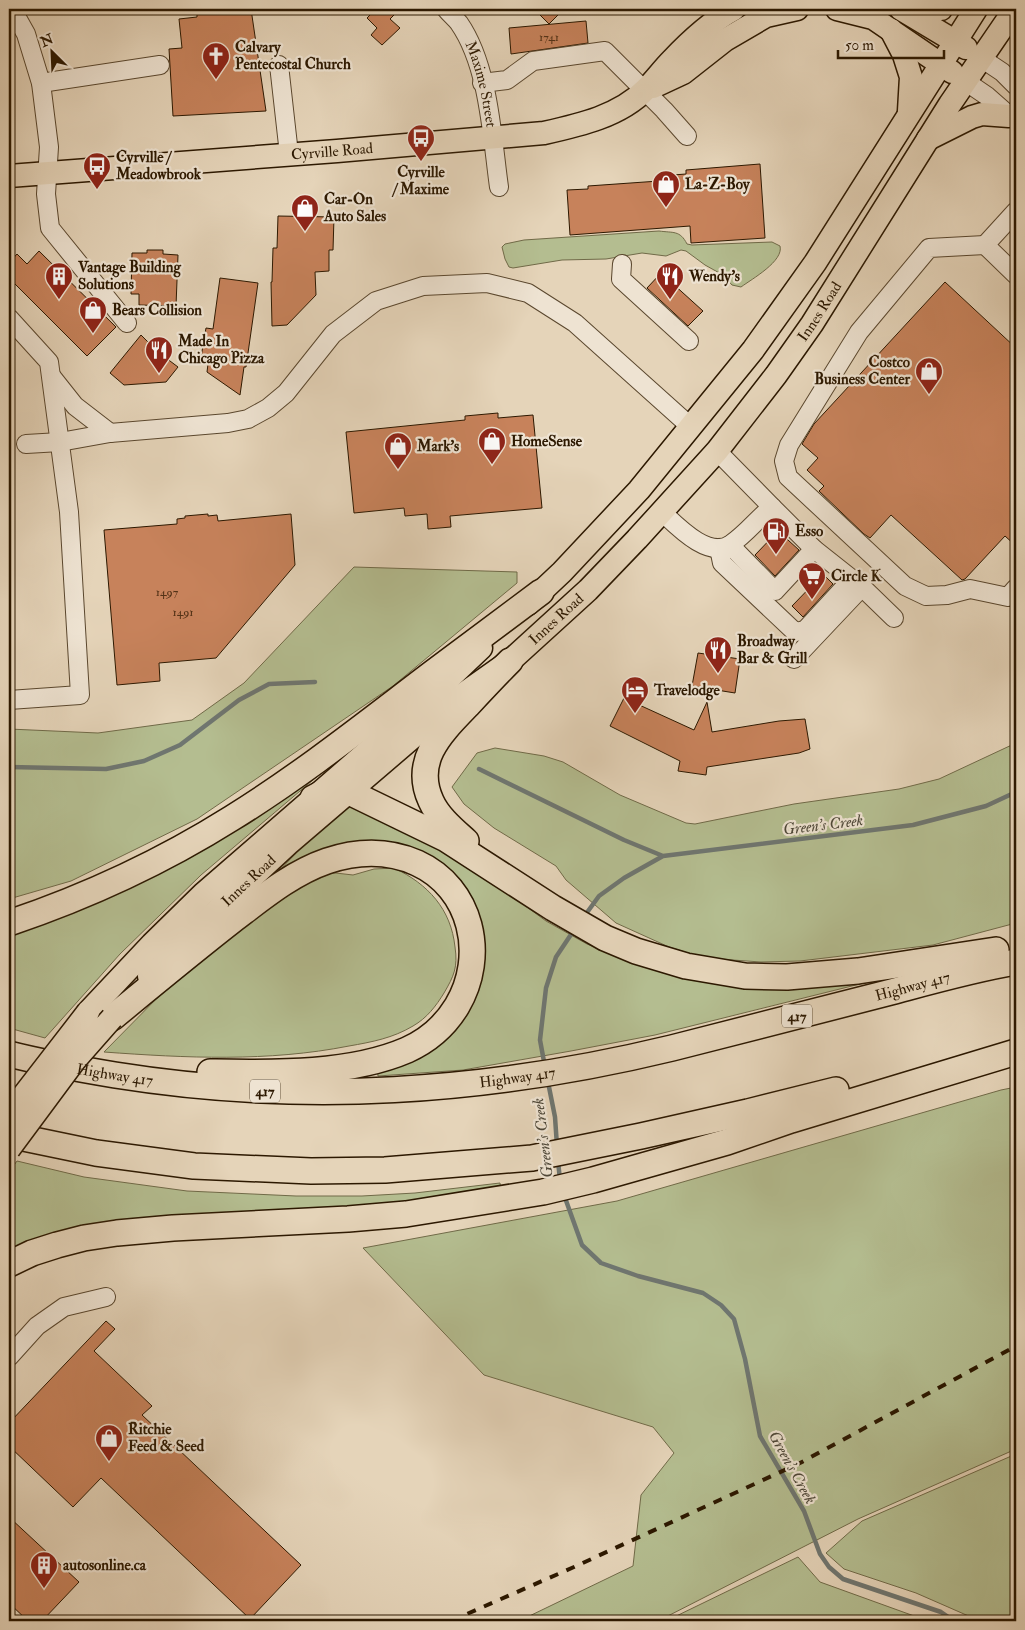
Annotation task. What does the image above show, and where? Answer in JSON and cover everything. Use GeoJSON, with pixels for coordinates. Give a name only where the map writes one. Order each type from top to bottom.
{"type":"FeatureCollection","features":[{"type":"Feature","properties":{"kind":"highway"},"geometry":{"type":"LineString","coordinates":[[9,923],[114,881],[169,854],[231,819],[328,753],[541,592]]}},
{"type":"Feature","properties":{"kind":"highway"},"geometry":{"type":"LineString","coordinates":[[510,661],[436,740],[427,758],[425,776],[429,795],[436,810],[451,827],[511,881]]}},
{"type":"Feature","properties":{"kind":"highway"},"geometry":{"type":"LineString","coordinates":[[313,798],[330,789],[343,789],[446,839],[605,938],[636,951],[686,966],[731,974],[765,977],[809,976],[858,971],[1016,947]]}},
{"type":"Feature","properties":{"kind":"highway"},"geometry":{"type":"LineString","coordinates":[[9,1045],[165,1070],[210,1072],[311,1070],[378,1060],[408,1050],[429,1038],[452,1013],[464,994],[471,972],[473,949],[470,927],[462,908],[445,883],[436,874],[417,863],[387,854],[354,854],[304,871],[100,1015]]}},
{"type":"Feature","properties":{"kind":"highway","name":"Highway 417"},"geometry":{"type":"LineString","coordinates":[[9,1054],[40,1062],[145,1080],[270,1092],[382,1091],[523,1078],[577,1069],[672,1048],[928,982],[1016,962]]}},
{"type":"Feature","properties":{"kind":"highway"},"geometry":{"type":"LineString","coordinates":[[9,1148],[140,1170],[196,1175],[385,1170],[532,1158],[748,1112],[967,1057],[1016,1048]]}},
{"type":"Feature","properties":{"kind":"highway"},"geometry":{"type":"LineString","coordinates":[[9,1264],[32,1253],[57,1245],[100,1235],[173,1228],[406,1214],[543,1192],[593,1180],[727,1142],[791,1120],[1016,1052]]}},
{"type":"Feature","properties":{"kind":"highway"},"geometry":{"type":"LineString","coordinates":[[9,1106],[45,1067]]}},
{"type":"Feature","properties":{"kind":"highway"},"geometry":{"type":"LineString","coordinates":[[9,1135],[96,1153],[157,1162],[233,1169],[311,1171]]}},
{"type":"Feature","properties":{"kind":"main road","name":"Cyrville Road"},"geometry":{"type":"LineString","coordinates":[[646,90],[672,60],[717,19],[734,9]]}},
{"type":"Feature","properties":{"kind":"main road","name":"Cyrville Road"},"geometry":{"type":"LineString","coordinates":[[9,176],[544,133],[576,126],[607,115],[646,90],[683,73],[725,40],[766,16],[797,9]]}},
{"type":"Feature","properties":{"kind":"main road"},"geometry":{"type":"LineString","coordinates":[[837,9],[874,18],[965,81]]}},
{"type":"Feature","properties":{"kind":"main road"},"geometry":{"type":"LineString","coordinates":[[902,9],[941,9]]}},
{"type":"Feature","properties":{"kind":"main road"},"geometry":{"type":"LineString","coordinates":[[902,9],[981,58]]}},
{"type":"Feature","properties":{"kind":"main road","name":"Innes Road"},"geometry":{"type":"LineString","coordinates":[[9,1148],[75,1060],[100,1015],[146,951],[203,894],[422,704],[574,560],[638,490],[753,350],[815,263],[976,9]]}},
{"type":"Feature","properties":{"kind":"main road","name":"Innes Road"},"geometry":{"type":"LineString","coordinates":[[9,1114],[45,1067],[100,1015],[189,936],[251,877],[349,792],[462,696],[510,661],[588,590],[662,512],[717,451],[776,375],[812,324],[965,81],[1015,9]]}},
{"type":"Feature","properties":{"kind":"main road"},"geometry":{"type":"LineString","coordinates":[[891,30],[904,55],[911,77],[909,112]]}},
{"type":"Feature","properties":{"kind":"main road"},"geometry":{"type":"LineString","coordinates":[[927,140],[972,117],[982,114],[1013,119]]}},
{"type":"Feature","properties":{"kind":"main road"},"geometry":{"type":"LineString","coordinates":[[691,427],[717,451]]}},
{"type":"Feature","properties":{"kind":"street"},"geometry":{"type":"LineString","coordinates":[[12,9],[26,34],[41,83],[49,147],[46,194],[50,228],[127,322]]}},
{"type":"Feature","properties":{"kind":"street","name":"Maxime Street"},"geometry":{"type":"LineString","coordinates":[[446,9],[459,24],[474,51],[488,104],[499,187]]}},
{"type":"Feature","properties":{"kind":"street"},"geometry":{"type":"LineString","coordinates":[[482,83],[507,80],[533,62],[605,51],[646,90],[687,136]]}},
{"type":"Feature","properties":{"kind":"street"},"geometry":{"type":"LineString","coordinates":[[981,58],[1002,72],[1016,86]]}},
{"type":"Feature","properties":{"kind":"street"},"geometry":{"type":"LineString","coordinates":[[41,83],[160,65]]}},
{"type":"Feature","properties":{"kind":"street"},"geometry":{"type":"LineString","coordinates":[[279,65],[289,154]]}},
{"type":"Feature","properties":{"kind":"street"},"geometry":{"type":"LineString","coordinates":[[965,81],[987,96],[1013,119]]}},
{"type":"Feature","properties":{"kind":"street"},"geometry":{"type":"LineString","coordinates":[[1016,211],[984,245],[928,248],[860,332],[790,445],[784,461],[788,477],[905,586],[926,596],[947,595],[970,588],[1008,597],[1016,588]]}},
{"type":"Feature","properties":{"kind":"street"},"geometry":{"type":"LineString","coordinates":[[984,245],[1016,275]]}},
{"type":"Feature","properties":{"kind":"street"},"geometry":{"type":"LineString","coordinates":[[622,264],[621,279],[688,342]]}},
{"type":"Feature","properties":{"kind":"street"},"geometry":{"type":"LineString","coordinates":[[26,444],[60,442],[110,433],[228,423],[248,419],[262,412],[286,393],[333,334],[376,301],[423,286],[487,283],[528,293],[575,323],[691,427]]}},
{"type":"Feature","properties":{"kind":"street"},"geometry":{"type":"LineString","coordinates":[[9,318],[49,362],[69,512],[80,695],[9,700]]}},
{"type":"Feature","properties":{"kind":"street"},"geometry":{"type":"LineString","coordinates":[[51,375],[75,406],[110,433]]}},
{"type":"Feature","properties":{"kind":"street"},"geometry":{"type":"LineString","coordinates":[[717,451],[814,549],[857,583],[894,618]]}},
{"type":"Feature","properties":{"kind":"street"},"geometry":{"type":"LineString","coordinates":[[772,507],[724,547],[722,563],[795,632],[801,632],[806,629],[857,583]]}},
{"type":"Feature","properties":{"kind":"street"},"geometry":{"type":"LineString","coordinates":[[662,512],[700,544],[724,547],[775,591]]}},
{"type":"Feature","properties":{"kind":"street"},"geometry":{"type":"LineString","coordinates":[[772,609],[775,591],[814,549]]}},
{"type":"Feature","properties":{"kind":"street"},"geometry":{"type":"LineString","coordinates":[[794,659],[857,583]]}},
{"type":"Feature","properties":{"kind":"street"},"geometry":{"type":"LineString","coordinates":[[9,1357],[37,1326],[64,1307],[106,1297]]}},
{"type":"Feature","properties":{"kind":"green space"},"geometry":{"type":"Polygon","coordinates":[[[659,231],[679,234],[687,244],[692,245],[772,242],[780,246],[780,252],[766,269],[741,287],[732,285],[723,275],[686,251],[681,250],[666,256],[642,253],[606,259],[562,260],[513,268],[509,267],[502,247],[505,244],[524,240],[659,231]]]}},
{"type":"Feature","properties":{"kind":"green space"},"geometry":{"type":"Polygon","coordinates":[[[354,567],[517,572],[517,583],[393,686],[197,819],[71,881],[9,899],[9,729],[98,733],[192,720],[244,683],[354,567]]]}},
{"type":"Feature","properties":{"kind":"green space"},"geometry":{"type":"Polygon","coordinates":[[[1016,743],[1016,923],[933,945],[800,961],[761,962],[704,958],[669,947],[616,923],[566,880],[556,866],[494,828],[464,804],[452,787],[477,753],[495,748],[544,756],[563,762],[620,795],[686,823],[695,824],[794,804],[899,789],[939,779],[1016,743]]]}},
{"type":"Feature","properties":{"kind":"green space"},"geometry":{"type":"Polygon","coordinates":[[[326,769],[201,875],[120,954],[45,1038],[9,1028],[9,929],[326,769]]]}},
{"type":"Feature","properties":{"kind":"green space"},"geometry":{"type":"Polygon","coordinates":[[[350,804],[417,835],[471,866],[546,921],[587,944],[629,961],[880,979],[655,1035],[463,1070],[378,1076],[377,1068],[421,1052],[482,951],[423,855],[273,877],[327,821],[350,804]]]}},
{"type":"Feature","properties":{"kind":"green space"},"geometry":{"type":"Polygon","coordinates":[[[394,868],[417,882],[436,899],[449,921],[453,933],[456,954],[454,971],[444,993],[434,1007],[418,1023],[398,1034],[374,1041],[288,1055],[196,1057],[104,1052],[166,989],[280,898],[327,872],[353,875],[374,869],[394,868]]]}},
{"type":"Feature","properties":{"kind":"green space"},"geometry":{"type":"Polygon","coordinates":[[[1016,1087],[1016,1449],[858,1519],[658,1621],[519,1621],[633,1566],[641,1495],[674,1453],[653,1427],[484,1375],[363,1248],[617,1201],[1016,1087]]]}},
{"type":"Feature","properties":{"kind":"green space"},"geometry":{"type":"Polygon","coordinates":[[[17,1161],[84,1177],[187,1191],[296,1196],[362,1196],[415,1193],[500,1183],[501,1191],[9,1255],[9,1172],[17,1161]]]}},
{"type":"Feature","properties":{"kind":"green space"},"geometry":{"type":"Polygon","coordinates":[[[1016,1454],[1016,1621],[980,1621],[916,1593],[844,1569],[826,1553],[862,1521],[1016,1454]]]}},
{"type":"Feature","properties":{"kind":"green space"},"geometry":{"type":"Polygon","coordinates":[[[798,1557],[820,1582],[928,1621],[666,1621],[798,1557]]]}},
{"type":"Feature","properties":{"kind":"building","name":"Calvary Pentecostal Church"},"geometry":{"type":"Polygon","coordinates":[[[197,9],[251,9],[266,111],[173,116],[169,49],[182,48],[179,19],[197,17],[197,9]]]}},
{"type":"Feature","properties":{"kind":"building"},"geometry":{"type":"Polygon","coordinates":[[[376,9],[400,9],[390,19],[400,28],[382,45],[371,35],[377,28],[367,18],[376,9]]]}},
{"type":"Feature","properties":{"kind":"building"},"geometry":{"type":"Polygon","coordinates":[[[534,9],[564,9],[549,24],[534,9]]]}},
{"type":"Feature","properties":{"kind":"building"},"geometry":{"type":"Polygon","coordinates":[[[586,21],[588,43],[511,54],[509,28],[586,21]]]}},
{"type":"Feature","properties":{"kind":"building","name":"La-Z-Boy"},"geometry":{"type":"Polygon","coordinates":[[[760,164],[765,238],[691,243],[690,226],[570,235],[567,190],[588,189],[588,186],[659,181],[659,176],[686,174],[686,170],[760,164]]]}},
{"type":"Feature","properties":{"kind":"building","name":"Car-On Auto Sales"},"geometry":{"type":"Polygon","coordinates":[[[278,216],[334,217],[333,250],[329,250],[329,271],[315,272],[316,295],[287,325],[272,326],[271,282],[273,248],[277,248],[278,216]]]}},
{"type":"Feature","properties":{"kind":"building"},"geometry":{"type":"Polygon","coordinates":[[[147,250],[163,250],[163,254],[178,255],[176,306],[139,305],[139,294],[131,294],[132,253],[147,253],[147,250]]]}},
{"type":"Feature","properties":{"kind":"building"},"geometry":{"type":"Polygon","coordinates":[[[39,251],[116,327],[87,356],[9,278],[9,263],[17,254],[27,264],[39,251]]]}},
{"type":"Feature","properties":{"kind":"building","name":"Wendy's"},"geometry":{"type":"Polygon","coordinates":[[[661,273],[703,311],[688,326],[647,288],[661,273]]]}},
{"type":"Feature","properties":{"kind":"building"},"geometry":{"type":"Polygon","coordinates":[[[220,278],[258,283],[240,395],[207,372],[208,364],[200,363],[206,328],[213,329],[220,278]]]}},
{"type":"Feature","properties":{"kind":"building","name":"Costco Business Center"},"geometry":{"type":"Polygon","coordinates":[[[945,282],[1016,348],[1016,546],[1005,536],[962,580],[891,515],[870,538],[864,534],[819,491],[824,486],[807,470],[818,458],[802,444],[814,424],[945,282]]]}},
{"type":"Feature","properties":{"kind":"building"},"geometry":{"type":"Polygon","coordinates":[[[141,335],[158,352],[178,367],[166,382],[124,385],[110,373],[141,335]]]}},
{"type":"Feature","properties":{"kind":"building"},"geometry":{"type":"Polygon","coordinates":[[[498,413],[498,418],[533,415],[542,508],[450,516],[451,527],[428,529],[427,514],[405,516],[404,508],[354,513],[346,432],[465,420],[465,416],[498,413]]]}},
{"type":"Feature","properties":{"kind":"building"},"geometry":{"type":"Polygon","coordinates":[[[208,514],[208,516],[217,515],[218,521],[291,514],[295,565],[216,658],[159,663],[160,681],[117,685],[104,530],[177,524],[177,519],[185,518],[185,516],[208,514]]]}},
{"type":"Feature","properties":{"kind":"building","name":"Esso"},"geometry":{"type":"Polygon","coordinates":[[[778,531],[799,550],[775,576],[755,555],[778,531]]]}},
{"type":"Feature","properties":{"kind":"building","name":"Circle K"},"geometry":{"type":"Polygon","coordinates":[[[823,574],[833,584],[803,617],[792,606],[823,574]]]}},
{"type":"Feature","properties":{"kind":"building"},"geometry":{"type":"Polygon","coordinates":[[[698,653],[740,659],[735,693],[692,686],[698,653]]]}},
{"type":"Feature","properties":{"kind":"building","name":"Travelodge"},"geometry":{"type":"Polygon","coordinates":[[[624,698],[694,730],[707,702],[712,732],[779,721],[805,719],[810,749],[799,753],[707,767],[706,775],[678,771],[680,761],[610,726],[624,698]]]}},
{"type":"Feature","properties":{"kind":"building","name":"Ritchie Feed & Seed"},"geometry":{"type":"Polygon","coordinates":[[[106,1321],[115,1329],[94,1351],[152,1406],[142,1415],[301,1565],[250,1619],[101,1478],[73,1507],[9,1446],[9,1423],[106,1321]]]}},
{"type":"Feature","properties":{"kind":"building","name":"autosonline.ca"},"geometry":{"type":"Polygon","coordinates":[[[9,1517],[79,1582],[42,1621],[28,1621],[9,1603],[9,1517]]]}},
{"type":"Feature","properties":{"kind":"waterway"},"geometry":{"type":"LineString","coordinates":[[9,767],[106,769],[144,761],[180,745],[239,700],[269,684],[315,682]]}},
{"type":"Feature","properties":{"kind":"waterway"},"geometry":{"type":"LineString","coordinates":[[479,769],[624,840],[663,856]]}},
{"type":"Feature","properties":{"kind":"waterway","name":"Green's Creek"},"geometry":{"type":"LineString","coordinates":[[583,918],[599,896],[624,878],[663,856],[913,825],[986,806],[1016,792]]}},
{"type":"Feature","properties":{"kind":"waterway","name":"Green's Creek"},"geometry":{"type":"LineString","coordinates":[[545,1067],[540,1040],[546,988],[556,957],[574,930]]}},
{"type":"Feature","properties":{"kind":"waterway","name":"Green's Creek"},"geometry":{"type":"LineString","coordinates":[[548,1082],[555,1117],[557,1146]]}},
{"type":"Feature","properties":{"kind":"waterway","name":"Green's Creek"},"geometry":{"type":"LineString","coordinates":[[558,1161],[560,1180]]}},
{"type":"Feature","properties":{"kind":"waterway","name":"Green's Creek"},"geometry":{"type":"LineString","coordinates":[[564,1195],[582,1245],[601,1263],[638,1276],[703,1293],[721,1305],[734,1319],[745,1359],[760,1436],[804,1511],[820,1554],[829,1567],[843,1579],[941,1612],[954,1621]]}},
{"type":"Feature","properties":{"kind":"railway"},"geometry":{"type":"LineString","coordinates":[[451,1621],[574,1567],[800,1463],[1016,1346]]}},
{"type":"Feature","properties":{"kind":"place","name":"Calvary Pentecostal Church"},"geometry":{"type":"Point","coordinates":[216,80]}},
{"type":"Feature","properties":{"kind":"place","name":"Cyrville / Maxime"},"geometry":{"type":"Point","coordinates":[421,162]}},
{"type":"Feature","properties":{"kind":"place","name":"Cyrville / Meadowbrook"},"geometry":{"type":"Point","coordinates":[97,190]}},
{"type":"Feature","properties":{"kind":"place","name":"La-Z-Boy"},"geometry":{"type":"Point","coordinates":[666,208]}},
{"type":"Feature","properties":{"kind":"place","name":"Car-On Auto Sales"},"geometry":{"type":"Point","coordinates":[305,232]}},
{"type":"Feature","properties":{"kind":"place","name":"Vantage Building Solutions"},"geometry":{"type":"Point","coordinates":[59,300]}},
{"type":"Feature","properties":{"kind":"place","name":"Wendy's"},"geometry":{"type":"Point","coordinates":[670,300]}},
{"type":"Feature","properties":{"kind":"place","name":"Bears Collision"},"geometry":{"type":"Point","coordinates":[93,334]}},
{"type":"Feature","properties":{"kind":"place","name":"Made In Chicago Pizza"},"geometry":{"type":"Point","coordinates":[159,374]}},
{"type":"Feature","properties":{"kind":"place","name":"Costco Business Center"},"geometry":{"type":"Point","coordinates":[929,395]}},
{"type":"Feature","properties":{"kind":"place","name":"HomeSense"},"geometry":{"type":"Point","coordinates":[492,465]}},
{"type":"Feature","properties":{"kind":"place","name":"Mark's"},"geometry":{"type":"Point","coordinates":[398,470]}},
{"type":"Feature","properties":{"kind":"place","name":"Esso"},"geometry":{"type":"Point","coordinates":[776,555]}},
{"type":"Feature","properties":{"kind":"place","name":"Circle K"},"geometry":{"type":"Point","coordinates":[812,600]}},
{"type":"Feature","properties":{"kind":"place","name":"Broadway Bar & Grill"},"geometry":{"type":"Point","coordinates":[718,674]}},
{"type":"Feature","properties":{"kind":"place","name":"Travelodge"},"geometry":{"type":"Point","coordinates":[635,714]}},
{"type":"Feature","properties":{"kind":"place","name":"Ritchie Feed & Seed"},"geometry":{"type":"Point","coordinates":[109,1462]}},
{"type":"Feature","properties":{"kind":"place","name":"autosonline.ca"},"geometry":{"type":"Point","coordinates":[44,1589]}}]}
